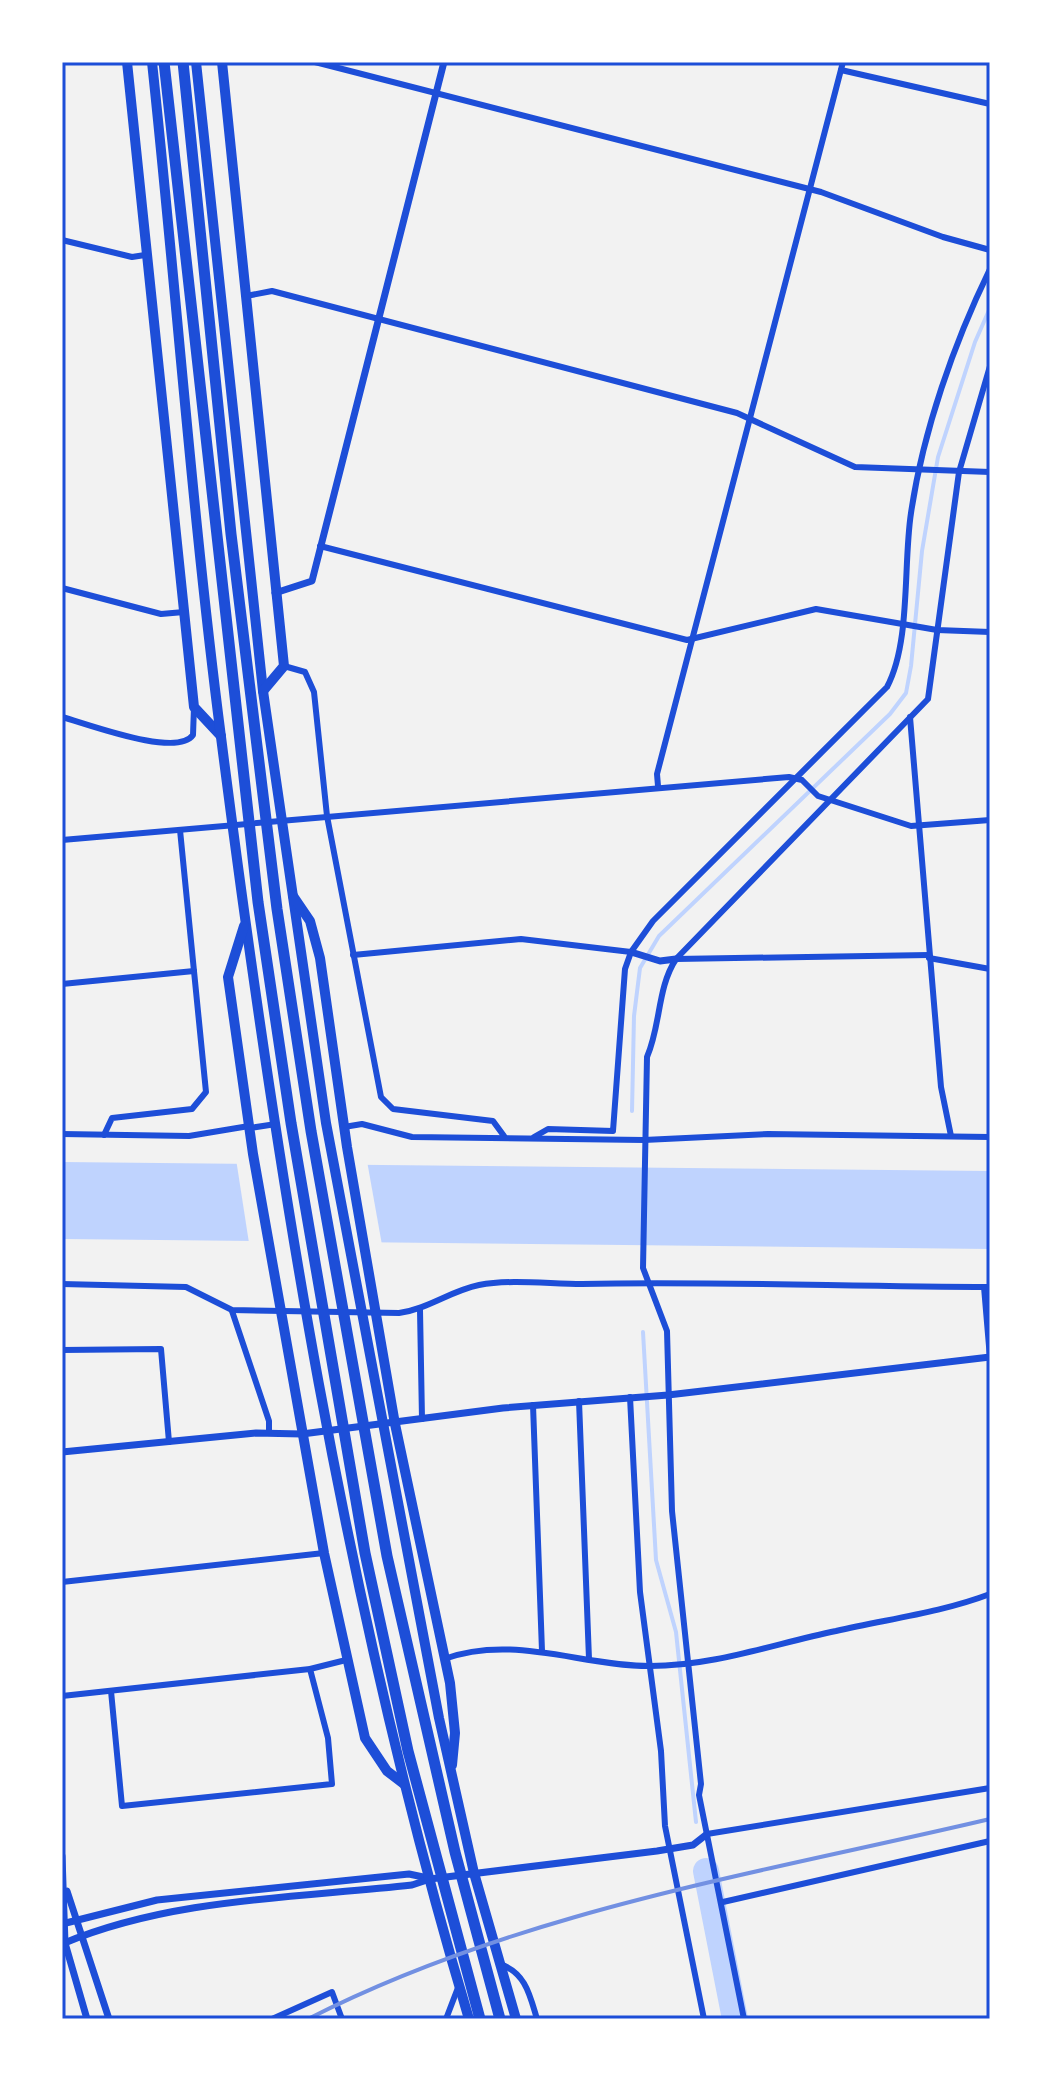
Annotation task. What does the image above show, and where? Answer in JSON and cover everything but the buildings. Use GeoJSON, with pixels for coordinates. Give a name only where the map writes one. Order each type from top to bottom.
{"type":"FeatureCollection","features":[{"type":"Feature","properties":{"kind":"highway"},"geometry":{"type":"LineString","coordinates":[[127,62],[194,707],[221,736]]}},
{"type":"Feature","properties":{"kind":"highway"},"geometry":{"type":"LineString","coordinates":[[152,62],[221,736],[279,1148],[348,1538],[404,1784],[469,2019]]}},
{"type":"Feature","properties":{"kind":"highway"},"geometry":{"type":"LineString","coordinates":[[164,62],[254,870],[291,1123],[365,1553],[408,1751],[480,2019]]}},
{"type":"Feature","properties":{"kind":"highway"},"geometry":{"type":"LineString","coordinates":[[183,62],[231,534],[277,909],[309,1117],[387,1556],[455,1852],[500,2019]]}},
{"type":"Feature","properties":{"kind":"highway"},"geometry":{"type":"LineString","coordinates":[[196,62],[263,691],[326,1123],[439,1718],[474,1873],[516,2019]]}},
{"type":"Feature","properties":{"kind":"highway"},"geometry":{"type":"LineString","coordinates":[[222,62],[284,666],[263,691]]}},
{"type":"Feature","properties":{"kind":"highway"},"geometry":{"type":"LineString","coordinates":[[290,891],[310,921],[320,958],[343,1124],[395,1424],[450,1683],[455,1733],[451,1767]]}},
{"type":"Feature","properties":{"kind":"highway"},"geometry":{"type":"LineString","coordinates":[[245,920],[228,977],[283,1332],[324,1553],[365,1738],[387,1771],[404,1784]]}},
{"type":"Feature","properties":{"kind":"street"},"geometry":{"type":"LineString","coordinates":[[315,62],[810,190],[990,250]]}},
{"type":"Feature","properties":{"kind":"street"},"geometry":{"type":"LineString","coordinates":[[275,593],[312,581],[444,62]]}},
{"type":"Feature","properties":{"kind":"street"},"geometry":{"type":"LineString","coordinates":[[658,786],[657,774],[842,66],[990,104]]}},
{"type":"Feature","properties":{"kind":"street"},"geometry":{"type":"LineString","coordinates":[[62,240],[132,257],[145,255]]}},
{"type":"Feature","properties":{"kind":"street"},"geometry":{"type":"LineString","coordinates":[[534,1137],[548,1129],[613,1131],[625,969],[631,952],[653,921],[799,779],[887,687],[894,674],[911,514],[919,470],[971,309],[990,269]]}},
{"type":"Feature","properties":{"kind":"street"},"geometry":{"type":"LineString","coordinates":[[245,296],[272,291],[751,417],[855,467],[990,472]]}},
{"type":"Feature","properties":{"kind":"street"},"geometry":{"type":"LineString","coordinates":[[744,2019],[723,1902],[699,1795],[701,1784],[672,1511],[666,1327],[643,1268],[647,1057],[656,1035],[666,978],[676,959],[928,699],[959,472],[990,366]]}},
{"type":"Feature","properties":{"kind":"street"},"geometry":{"type":"LineString","coordinates":[[320,546],[693,640],[816,609],[937,630],[990,632]]}},
{"type":"Feature","properties":{"kind":"street"},"geometry":{"type":"LineString","coordinates":[[62,588],[161,614],[184,612]]}},
{"type":"Feature","properties":{"kind":"street"},"geometry":{"type":"LineString","coordinates":[[284,666],[297,668],[311,680],[327,816],[381,1097],[393,1109],[493,1121],[504,1136]]}},
{"type":"Feature","properties":{"kind":"street"},"geometry":{"type":"LineString","coordinates":[[62,717],[165,745],[184,743],[193,735],[194,707]]}},
{"type":"Feature","properties":{"kind":"street"},"geometry":{"type":"LineString","coordinates":[[910,717],[941,1087],[951,1136]]}},
{"type":"Feature","properties":{"kind":"street"},"geometry":{"type":"LineString","coordinates":[[62,840],[658,786],[799,779],[818,796],[920,825],[990,820]]}},
{"type":"Feature","properties":{"kind":"street"},"geometry":{"type":"LineString","coordinates":[[104,1135],[112,1118],[192,1109],[206,1092],[180,830]]}},
{"type":"Feature","properties":{"kind":"street"},"geometry":{"type":"LineString","coordinates":[[353,955],[521,939],[631,952],[660,961],[929,957],[990,969]]}},
{"type":"Feature","properties":{"kind":"street"},"geometry":{"type":"LineString","coordinates":[[62,984],[194,971]]}},
{"type":"Feature","properties":{"kind":"street"},"geometry":{"type":"LineString","coordinates":[[326,1123],[362,1124],[412,1137],[644,1140],[768,1134],[990,1137]]}},
{"type":"Feature","properties":{"kind":"street"},"geometry":{"type":"LineString","coordinates":[[62,1134],[206,1135],[276,1124]]}},
{"type":"Feature","properties":{"kind":"street"},"geometry":{"type":"LineString","coordinates":[[62,1284],[186,1287],[232,1310],[420,1310],[478,1285],[646,1281],[774,1287],[987,1287],[990,1357],[666,1395],[533,1405],[302,1434],[269,1433],[62,1452]]}},
{"type":"Feature","properties":{"kind":"street"},"geometry":{"type":"LineString","coordinates":[[232,1310],[269,1421],[269,1433]]}},
{"type":"Feature","properties":{"kind":"street"},"geometry":{"type":"LineString","coordinates":[[420,1310],[422,1419]]}},
{"type":"Feature","properties":{"kind":"street"},"geometry":{"type":"LineString","coordinates":[[62,1350],[161,1349],[169,1442]]}},
{"type":"Feature","properties":{"kind":"street"},"geometry":{"type":"LineString","coordinates":[[633,1397],[636,1538],[661,1751],[665,1826],[704,2019]]}},
{"type":"Feature","properties":{"kind":"street"},"geometry":{"type":"LineString","coordinates":[[579,1401],[589,1659]]}},
{"type":"Feature","properties":{"kind":"street"},"geometry":{"type":"LineString","coordinates":[[533,1405],[542,1651]]}},
{"type":"Feature","properties":{"kind":"street"},"geometry":{"type":"LineString","coordinates":[[62,1582],[324,1553]]}},
{"type":"Feature","properties":{"kind":"street"},"geometry":{"type":"LineString","coordinates":[[444,1659],[466,1653],[542,1651],[649,1666],[688,1664],[941,1610],[990,1594]]}},
{"type":"Feature","properties":{"kind":"street"},"geometry":{"type":"LineString","coordinates":[[62,1696],[310,1669],[346,1660]]}},
{"type":"Feature","properties":{"kind":"street"},"geometry":{"type":"LineString","coordinates":[[111,1691],[122,1806],[332,1784],[328,1738],[310,1669]]}},
{"type":"Feature","properties":{"kind":"street"},"geometry":{"type":"LineString","coordinates":[[63,1944],[82,1935],[160,1914],[412,1885],[430,1879],[672,1849],[693,1845],[707,1834],[990,1788]]}},
{"type":"Feature","properties":{"kind":"street"},"geometry":{"type":"LineString","coordinates":[[723,1902],[990,1841]]}},
{"type":"Feature","properties":{"kind":"street"},"geometry":{"type":"LineString","coordinates":[[62,1856],[66,1889],[63,1944],[87,2019]]}},
{"type":"Feature","properties":{"kind":"street"},"geometry":{"type":"LineString","coordinates":[[62,1924],[170,1899],[409,1874],[430,1879]]}},
{"type":"Feature","properties":{"kind":"street"},"geometry":{"type":"LineString","coordinates":[[66,1889],[109,2019]]}},
{"type":"Feature","properties":{"kind":"street"},"geometry":{"type":"LineString","coordinates":[[500,1964],[511,1968],[526,1983],[537,2019]]}},
{"type":"Feature","properties":{"kind":"street"},"geometry":{"type":"LineString","coordinates":[[446,2019],[459,1985]]}},
{"type":"Feature","properties":{"kind":"street"},"geometry":{"type":"LineString","coordinates":[[272,2019],[332,1992],[342,2019]]}},
{"type":"Feature","properties":{"kind":"water"},"geometry":{"type":"Polygon","coordinates":[[[62,1162],[990,1171],[990,1249],[62,1239],[62,1162]]]}},
{"type":"Feature","properties":{"kind":"pier"},"geometry":{"type":"Polygon","coordinates":[[[236,1159],[367,1161],[382,1245],[249,1243],[236,1159]]]}},
{"type":"Feature","properties":{"kind":"waterway"},"geometry":{"type":"LineString","coordinates":[[632,1111],[634,1016],[640,968],[659,936],[890,714],[906,693],[922,551],[938,457],[975,342],[990,308]]}},
{"type":"Feature","properties":{"kind":"waterway"},"geometry":{"type":"LineString","coordinates":[[643,1332],[656,1560],[676,1632],[696,1822]]}},
{"type":"Feature","properties":{"kind":"waterway"},"geometry":{"type":"LineString","coordinates":[[706,1871],[735,2019]]}},
{"type":"Feature","properties":{"kind":"railway"},"geometry":{"type":"LineString","coordinates":[[308,2019],[388,1982],[556,1922],[729,1878],[990,1819]]}}]}
